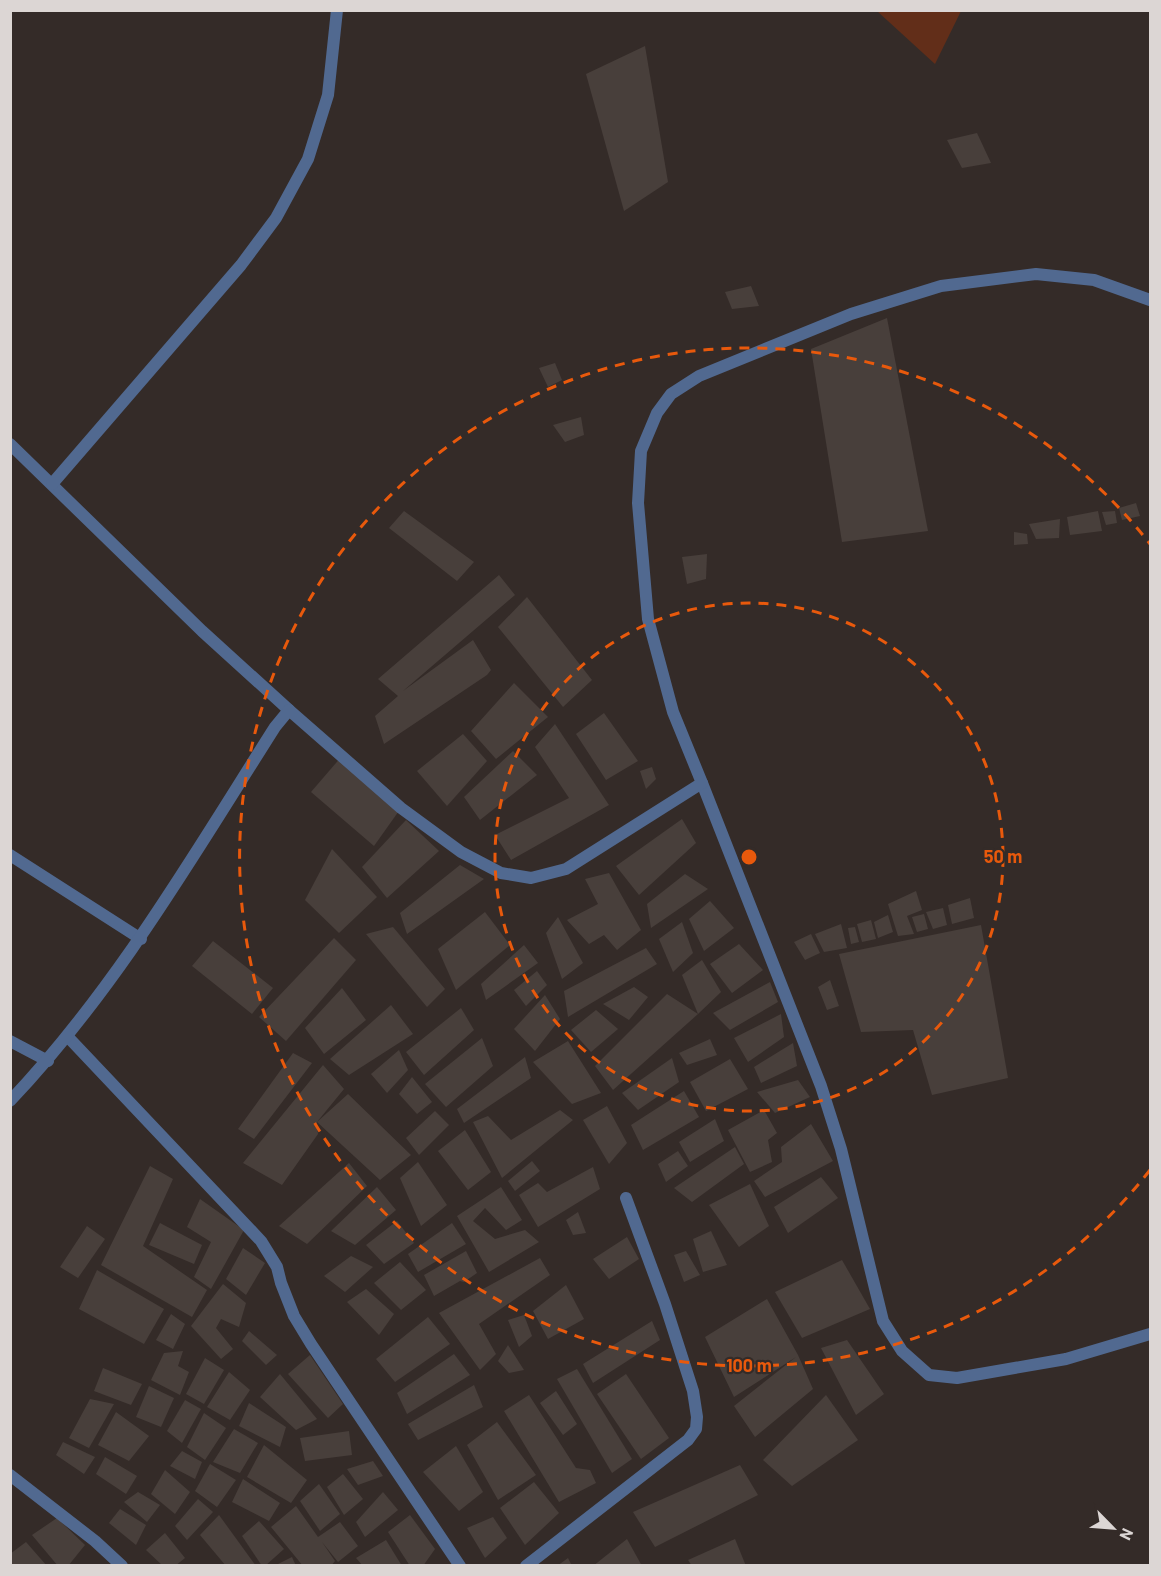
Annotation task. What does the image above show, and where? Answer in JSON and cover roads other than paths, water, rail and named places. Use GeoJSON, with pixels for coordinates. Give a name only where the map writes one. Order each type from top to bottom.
{"type":"FeatureCollection","features":[{"type":"Feature","properties":{"kind":"street"},"geometry":{"type":"LineString","coordinates":[[52,484],[241,265],[276,218],[308,159],[328,95],[337,10]]}},
{"type":"Feature","properties":{"kind":"street"},"geometry":{"type":"LineString","coordinates":[[1150,300],[1094,280],[1036,274],[941,286],[851,314],[699,376],[671,394],[657,413],[640,451],[639,514],[648,619],[673,711],[821,1086],[841,1149],[883,1321],[902,1351],[929,1375],[957,1378],[1066,1359],[1150,1334]]}},
{"type":"Feature","properties":{"kind":"street"},"geometry":{"type":"LineString","coordinates":[[10,444],[202,631],[391,800],[461,852],[501,873],[531,878],[566,869],[702,783]]}},
{"type":"Feature","properties":{"kind":"street"},"geometry":{"type":"LineString","coordinates":[[10,1101],[68,1037],[141,939],[275,727],[289,710]]}},
{"type":"Feature","properties":{"kind":"street"},"geometry":{"type":"LineString","coordinates":[[10,855],[141,939]]}},
{"type":"Feature","properties":{"kind":"street"},"geometry":{"type":"LineString","coordinates":[[68,1037],[261,1241],[277,1267],[294,1316],[311,1344],[460,1566]]}},
{"type":"Feature","properties":{"kind":"street"},"geometry":{"type":"LineString","coordinates":[[10,1041],[48,1061]]}},
{"type":"Feature","properties":{"kind":"street"},"geometry":{"type":"LineString","coordinates":[[526,1566],[688,1440],[696,1429],[697,1417],[693,1391],[665,1304],[626,1198]]}},
{"type":"Feature","properties":{"kind":"street"},"geometry":{"type":"LineString","coordinates":[[10,1475],[95,1541],[122,1566]]}}]}
